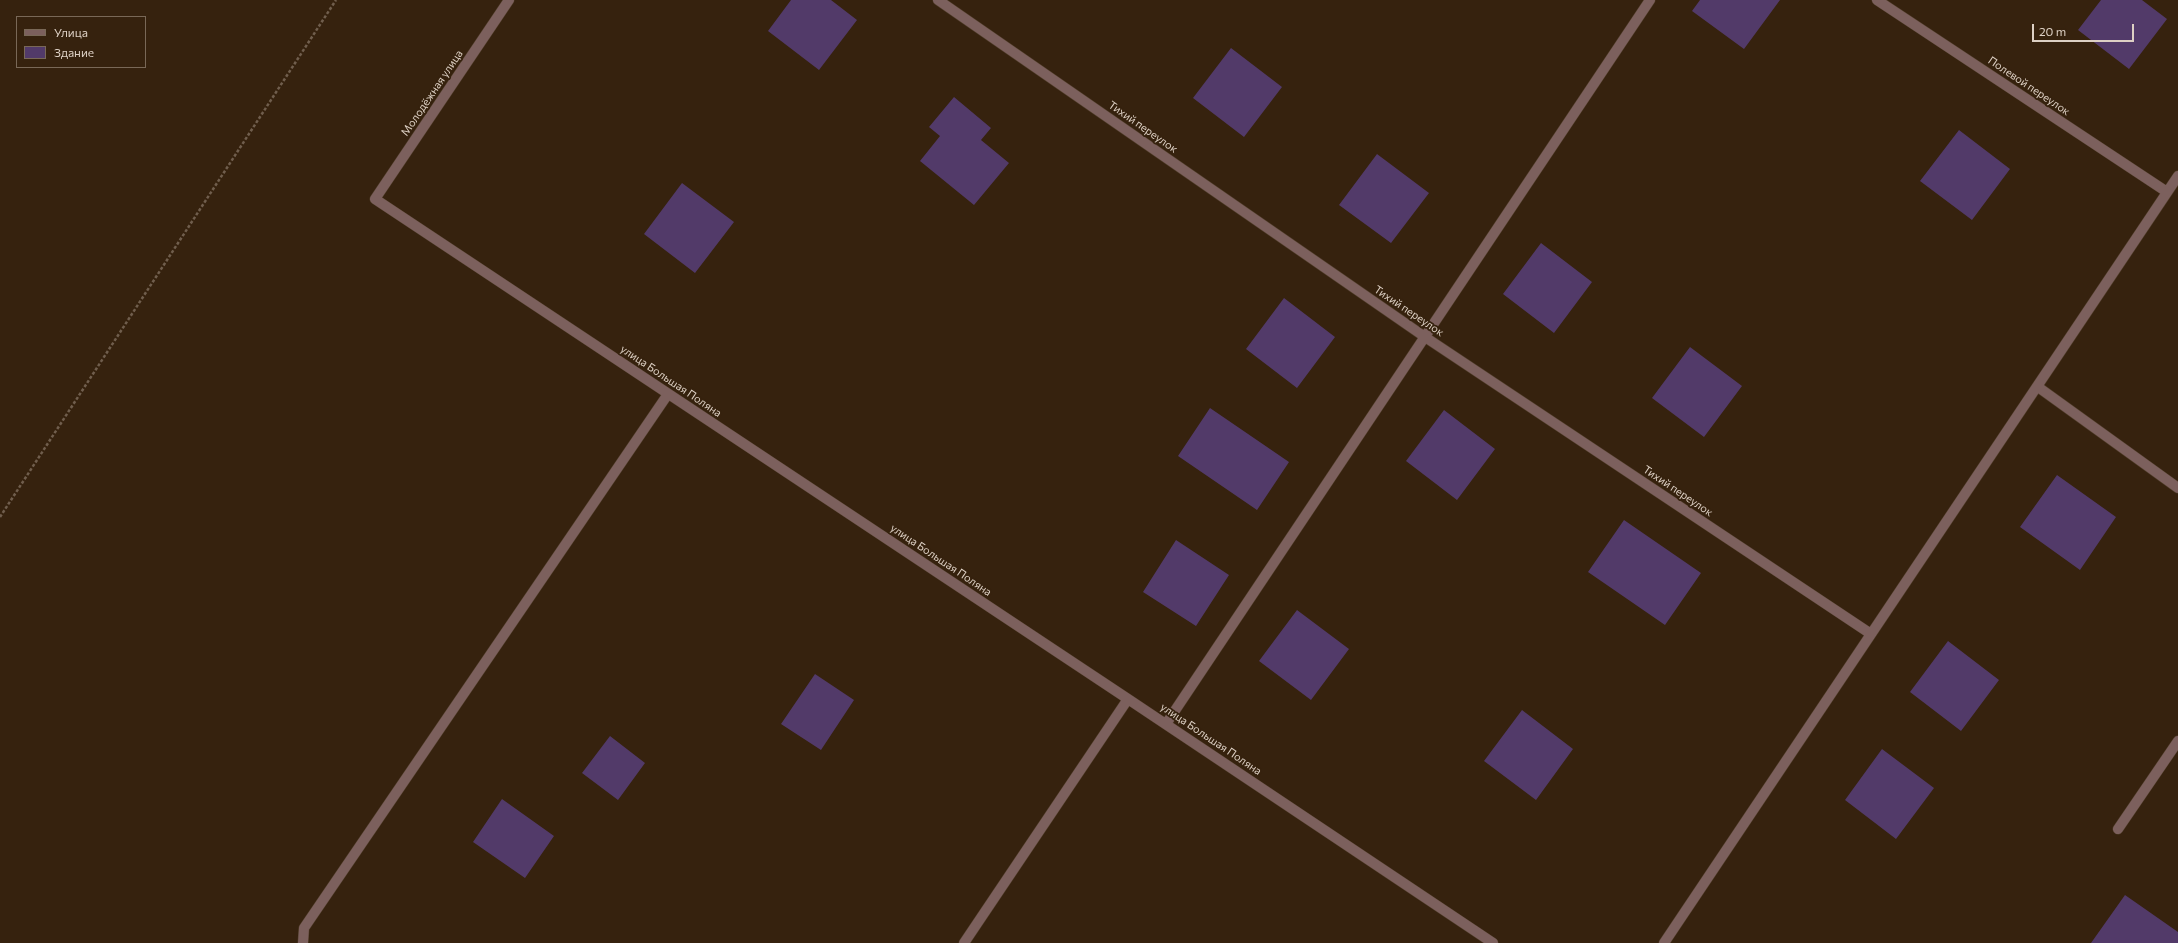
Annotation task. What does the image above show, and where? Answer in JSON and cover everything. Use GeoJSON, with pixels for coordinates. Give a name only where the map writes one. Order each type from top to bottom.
{"type":"FeatureCollection","features":[{"type":"Feature","properties":{"kind":"street","name":"Молодёжная улица"},"geometry":{"type":"LineString","coordinates":[[375,199],[509,0]]}},
{"type":"Feature","properties":{"kind":"street","name":"Тихий переулок"},"geometry":{"type":"LineString","coordinates":[[938,0],[1425,336],[1871,634]]}},
{"type":"Feature","properties":{"kind":"street"},"geometry":{"type":"LineString","coordinates":[[1166,724],[1650,0]]}},
{"type":"Feature","properties":{"kind":"street","name":"Полевой переулок"},"geometry":{"type":"LineString","coordinates":[[1877,0],[2167,192]]}},
{"type":"Feature","properties":{"kind":"street"},"geometry":{"type":"LineString","coordinates":[[1664,943],[2178,176]]}},
{"type":"Feature","properties":{"kind":"street","name":"улица Большая Поляна"},"geometry":{"type":"LineString","coordinates":[[375,199],[1166,724],[1492,943]]}},
{"type":"Feature","properties":{"kind":"street"},"geometry":{"type":"LineString","coordinates":[[2038,387],[2178,488]]}},
{"type":"Feature","properties":{"kind":"street"},"geometry":{"type":"LineString","coordinates":[[303,943],[304,928],[668,394]]}},
{"type":"Feature","properties":{"kind":"street"},"geometry":{"type":"LineString","coordinates":[[964,943],[1128,699]]}},
{"type":"Feature","properties":{"kind":"street"},"geometry":{"type":"LineString","coordinates":[[2118,829],[2178,741]]}},
{"type":"Feature","properties":{"kind":"path"},"geometry":{"type":"LineString","coordinates":[[0,517],[336,0]]}},
{"type":"Feature","properties":{"kind":"building"},"geometry":{"type":"Polygon","coordinates":[[[791,0],[831,0],[857,20],[819,70],[768,31],[791,0]]]}},
{"type":"Feature","properties":{"kind":"building"},"geometry":{"type":"Polygon","coordinates":[[[1700,0],[1780,0],[1744,49],[1692,11],[1700,0]]]}},
{"type":"Feature","properties":{"kind":"building"},"geometry":{"type":"Polygon","coordinates":[[[2101,0],[2142,0],[2167,19],[2129,69],[2078,30],[2101,0]]]}},
{"type":"Feature","properties":{"kind":"building"},"geometry":{"type":"Polygon","coordinates":[[[1231,48],[1282,87],[1244,137],[1193,98],[1231,48]]]}},
{"type":"Feature","properties":{"kind":"building"},"geometry":{"type":"Polygon","coordinates":[[[954,97],[991,128],[981,140],[1009,163],[974,205],[920,161],[940,136],[929,127],[954,97]]]}},
{"type":"Feature","properties":{"kind":"building"},"geometry":{"type":"Polygon","coordinates":[[[1959,130],[2010,169],[1972,220],[1920,181],[1959,130]]]}},
{"type":"Feature","properties":{"kind":"building"},"geometry":{"type":"Polygon","coordinates":[[[1377,154],[1429,193],[1391,243],[1339,205],[1377,154]]]}},
{"type":"Feature","properties":{"kind":"building"},"geometry":{"type":"Polygon","coordinates":[[[682,183],[734,222],[695,273],[644,234],[682,183]]]}},
{"type":"Feature","properties":{"kind":"building"},"geometry":{"type":"Polygon","coordinates":[[[1541,243],[1592,282],[1554,333],[1503,294],[1541,243]]]}},
{"type":"Feature","properties":{"kind":"building"},"geometry":{"type":"Polygon","coordinates":[[[1284,298],[1335,337],[1297,388],[1246,349],[1284,298]]]}},
{"type":"Feature","properties":{"kind":"building"},"geometry":{"type":"Polygon","coordinates":[[[1690,347],[1742,386],[1704,437],[1652,398],[1690,347]]]}},
{"type":"Feature","properties":{"kind":"building"},"geometry":{"type":"Polygon","coordinates":[[[1210,408],[1289,462],[1257,510],[1178,456],[1210,408]]]}},
{"type":"Feature","properties":{"kind":"building"},"geometry":{"type":"Polygon","coordinates":[[[1444,410],[1495,449],[1457,500],[1406,461],[1444,410]]]}},
{"type":"Feature","properties":{"kind":"building"},"geometry":{"type":"Polygon","coordinates":[[[2057,475],[2116,517],[2080,570],[2020,527],[2057,475]]]}},
{"type":"Feature","properties":{"kind":"building"},"geometry":{"type":"Polygon","coordinates":[[[1624,520],[1701,573],[1665,625],[1588,572],[1624,520]]]}},
{"type":"Feature","properties":{"kind":"building"},"geometry":{"type":"Polygon","coordinates":[[[1176,540],[1229,575],[1196,626],[1143,592],[1176,540]]]}},
{"type":"Feature","properties":{"kind":"building"},"geometry":{"type":"Polygon","coordinates":[[[1297,610],[1349,649],[1311,700],[1259,661],[1297,610]]]}},
{"type":"Feature","properties":{"kind":"building"},"geometry":{"type":"Polygon","coordinates":[[[1948,641],[1999,680],[1961,731],[1910,692],[1948,641]]]}},
{"type":"Feature","properties":{"kind":"building"},"geometry":{"type":"Polygon","coordinates":[[[815,674],[854,700],[821,750],[781,724],[815,674]]]}},
{"type":"Feature","properties":{"kind":"building"},"geometry":{"type":"Polygon","coordinates":[[[1522,710],[1573,749],[1536,800],[1484,761],[1522,710]]]}},
{"type":"Feature","properties":{"kind":"building"},"geometry":{"type":"Polygon","coordinates":[[[610,736],[645,763],[618,800],[582,773],[610,736]]]}},
{"type":"Feature","properties":{"kind":"building"},"geometry":{"type":"Polygon","coordinates":[[[1882,749],[1934,788],[1896,839],[1845,800],[1882,749]]]}},
{"type":"Feature","properties":{"kind":"building"},"geometry":{"type":"Polygon","coordinates":[[[502,799],[554,836],[525,878],[473,842],[502,799]]]}},
{"type":"Feature","properties":{"kind":"building"},"geometry":{"type":"Polygon","coordinates":[[[2125,895],[2178,932],[2178,943],[2091,943],[2125,895]]]}}]}
